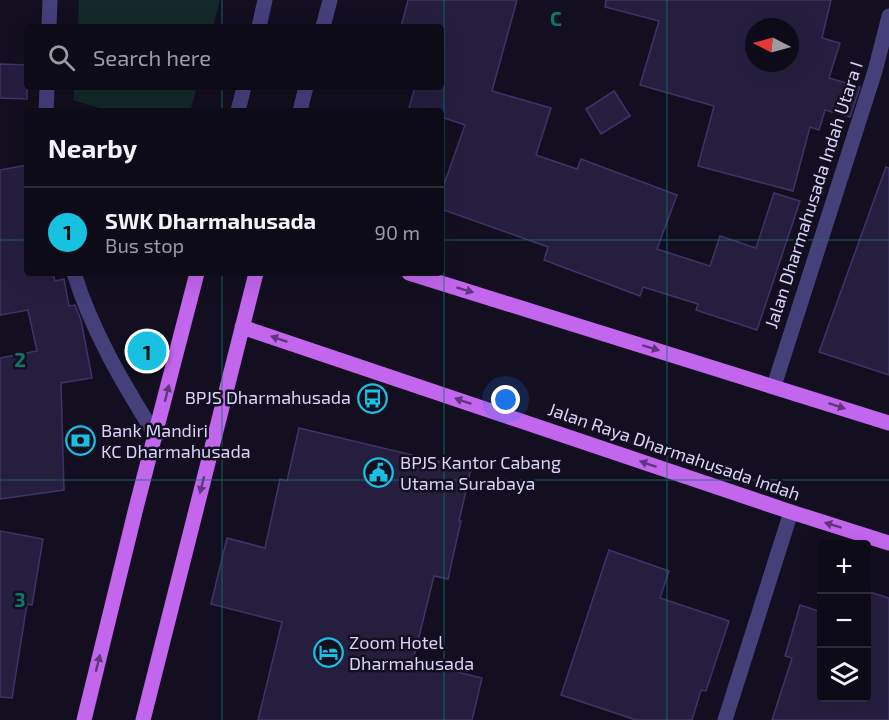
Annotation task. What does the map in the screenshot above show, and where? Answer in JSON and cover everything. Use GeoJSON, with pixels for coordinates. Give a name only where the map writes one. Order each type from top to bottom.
{"type":"FeatureCollection","features":[{"type":"Feature","properties":{"kind":"main road"},"geometry":{"type":"LineString","coordinates":[[84,720],[196,276]]}},
{"type":"Feature","properties":{"kind":"main road"},"geometry":{"type":"LineString","coordinates":[[143,720],[255,276]]}},
{"type":"Feature","properties":{"kind":"main road"},"geometry":{"type":"LineString","coordinates":[[419,276],[889,423]]}},
{"type":"Feature","properties":{"kind":"main road","name":"Jalan Raya Dharmahusada Indah"},"geometry":{"type":"LineString","coordinates":[[242,327],[790,512],[889,543]]}},
{"type":"Feature","properties":{"kind":"street"},"geometry":{"type":"LineString","coordinates":[[49,24],[50,0]]}},
{"type":"Feature","properties":{"kind":"street"},"geometry":{"type":"LineString","coordinates":[[260,24],[265,0]]}},
{"type":"Feature","properties":{"kind":"street"},"geometry":{"type":"LineString","coordinates":[[324,24],[330,0]]}},
{"type":"Feature","properties":{"kind":"street","name":"Jalan Dharmahusada Indah Utara I"},"geometry":{"type":"LineString","coordinates":[[774,386],[882,73],[889,16]]}},
{"type":"Feature","properties":{"kind":"street"},"geometry":{"type":"LineString","coordinates":[[46,108],[47,90]]}},
{"type":"Feature","properties":{"kind":"street"},"geometry":{"type":"LineString","coordinates":[[239,108],[243,90]]}},
{"type":"Feature","properties":{"kind":"street"},"geometry":{"type":"LineString","coordinates":[[301,108],[305,90]]}},
{"type":"Feature","properties":{"kind":"street"},"geometry":{"type":"LineString","coordinates":[[75,276],[110,360],[156,435]]}},
{"type":"Feature","properties":{"kind":"street"},"geometry":{"type":"LineString","coordinates":[[725,720],[790,512]]}},
{"type":"Feature","properties":{"kind":"green space"},"geometry":{"type":"Polygon","coordinates":[[[79,0],[220,0],[214,24],[78,24],[79,0]]]}},
{"type":"Feature","properties":{"kind":"green space"},"geometry":{"type":"Polygon","coordinates":[[[74,90],[196,90],[191,108],[99,108],[73,100],[74,90]]]}},
{"type":"Feature","properties":{"kind":"building"},"geometry":{"type":"Polygon","coordinates":[[[408,0],[517,0],[492,91],[551,108],[536,155],[577,169],[581,159],[677,195],[657,249],[710,266],[720,236],[756,248],[774,193],[800,201],[757,330],[696,310],[698,304],[643,287],[640,296],[544,260],[548,247],[444,210],[444,184],[465,125],[444,118],[444,108],[409,108],[414,90],[444,90],[444,24],[402,24],[408,0]]]}},
{"type":"Feature","properties":{"kind":"building"},"geometry":{"type":"Polygon","coordinates":[[[606,0],[831,0],[822,38],[840,43],[829,78],[860,87],[850,117],[825,110],[819,130],[810,127],[793,191],[698,166],[714,106],[640,85],[659,21],[605,7],[606,0]]]}},
{"type":"Feature","properties":{"kind":"building"},"geometry":{"type":"Polygon","coordinates":[[[0,64],[24,65],[24,90],[27,90],[27,99],[0,98],[0,64]]]}},
{"type":"Feature","properties":{"kind":"building"},"geometry":{"type":"Polygon","coordinates":[[[614,91],[630,116],[601,134],[586,109],[614,91]]]}},
{"type":"Feature","properties":{"kind":"building"},"geometry":{"type":"Polygon","coordinates":[[[24,166],[24,276],[54,276],[55,281],[64,279],[69,306],[75,305],[81,320],[92,378],[61,383],[64,490],[0,499],[0,358],[37,351],[28,310],[0,315],[0,170],[24,166]]]}},
{"type":"Feature","properties":{"kind":"building"},"geometry":{"type":"Polygon","coordinates":[[[886,167],[889,168],[889,375],[819,352],[886,167]]]}},
{"type":"Feature","properties":{"kind":"building"},"geometry":{"type":"Polygon","coordinates":[[[299,428],[471,469],[448,579],[434,576],[413,661],[482,678],[472,720],[258,720],[282,622],[211,604],[227,538],[265,548],[280,479],[287,481],[299,428]]]}},
{"type":"Feature","properties":{"kind":"building"},"geometry":{"type":"Polygon","coordinates":[[[0,531],[43,539],[32,605],[27,604],[12,698],[0,697],[0,531]]]}},
{"type":"Feature","properties":{"kind":"building"},"geometry":{"type":"Polygon","coordinates":[[[609,550],[669,571],[660,598],[729,621],[706,691],[701,690],[692,720],[636,720],[561,695],[609,550]]]}},
{"type":"Feature","properties":{"kind":"building"},"geometry":{"type":"Polygon","coordinates":[[[871,592],[889,598],[889,720],[772,720],[792,658],[785,656],[800,605],[817,610],[817,702],[871,702],[871,592]]]}},
{"type":"Feature","properties":{"kind":"place","name":"SWK Dharmahusada"},"geometry":{"type":"Point","coordinates":[147,351]}},
{"type":"Feature","properties":{"kind":"place","name":"BPJS Dharmahusada"},"geometry":{"type":"Point","coordinates":[372,398]}},
{"type":"Feature","properties":{"kind":"place","name":"Bank Mandiri KC Dharmahusada"},"geometry":{"type":"Point","coordinates":[80,441]}},
{"type":"Feature","properties":{"kind":"place","name":"BPJS Kantor Cabang Utama Surabaya"},"geometry":{"type":"Point","coordinates":[379,473]}},
{"type":"Feature","properties":{"kind":"place","name":"Zoom Hotel Dharmahusada"},"geometry":{"type":"Point","coordinates":[328,653]}}]}
